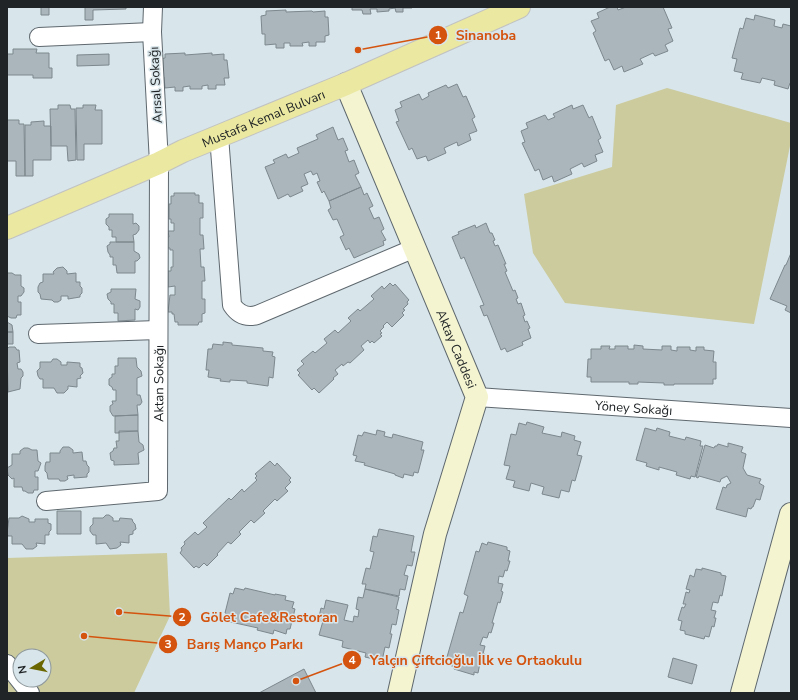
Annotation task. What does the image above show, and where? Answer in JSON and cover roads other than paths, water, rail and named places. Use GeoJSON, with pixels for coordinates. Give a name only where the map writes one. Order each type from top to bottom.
{"type":"FeatureCollection","features":[{"type":"Feature","properties":{"kind":"main road","name":"Mustafa Kemal Bulvarı"},"geometry":{"type":"LineString","coordinates":[[7,228],[159,163],[183,151],[346,84],[519,7]]}},
{"type":"Feature","properties":{"kind":"main road","name":"Aktay Caddesi"},"geometry":{"type":"LineString","coordinates":[[346,84],[477,397],[435,534],[399,693]]}},
{"type":"Feature","properties":{"kind":"main road"},"geometry":{"type":"LineString","coordinates":[[742,693],[791,514]]}},
{"type":"Feature","properties":{"kind":"street","name":"Arısal Sokağı"},"geometry":{"type":"LineString","coordinates":[[152,7],[159,163]]}},
{"type":"Feature","properties":{"kind":"street"},"geometry":{"type":"LineString","coordinates":[[39,37],[152,32]]}},
{"type":"Feature","properties":{"kind":"street"},"geometry":{"type":"LineString","coordinates":[[219,136],[232,304],[240,314],[251,316],[257,315],[415,248]]}},
{"type":"Feature","properties":{"kind":"street","name":"Aktan Sokağı"},"geometry":{"type":"LineString","coordinates":[[46,501],[158,491],[159,163]]}},
{"type":"Feature","properties":{"kind":"street"},"geometry":{"type":"LineString","coordinates":[[38,334],[158,330]]}},
{"type":"Feature","properties":{"kind":"street","name":"Yöney Sokağı"},"geometry":{"type":"LineString","coordinates":[[477,397],[791,418]]}},
{"type":"Feature","properties":{"kind":"street"},"geometry":{"type":"LineString","coordinates":[[7,664],[30,693]]}},
{"type":"Feature","properties":{"kind":"place","name":"Sinanoba"},"geometry":{"type":"Point","coordinates":[358,50]}},
{"type":"Feature","properties":{"kind":"place","name":"Gölet Cafe&Restoran"},"geometry":{"type":"Point","coordinates":[119,612]}},
{"type":"Feature","properties":{"kind":"place","name":"Barış Manço Parkı"},"geometry":{"type":"Point","coordinates":[84,636]}},
{"type":"Feature","properties":{"kind":"place","name":"Yalçın Çiftcioğlu İlk ve Ortaokulu"},"geometry":{"type":"Point","coordinates":[296,681]}}]}
